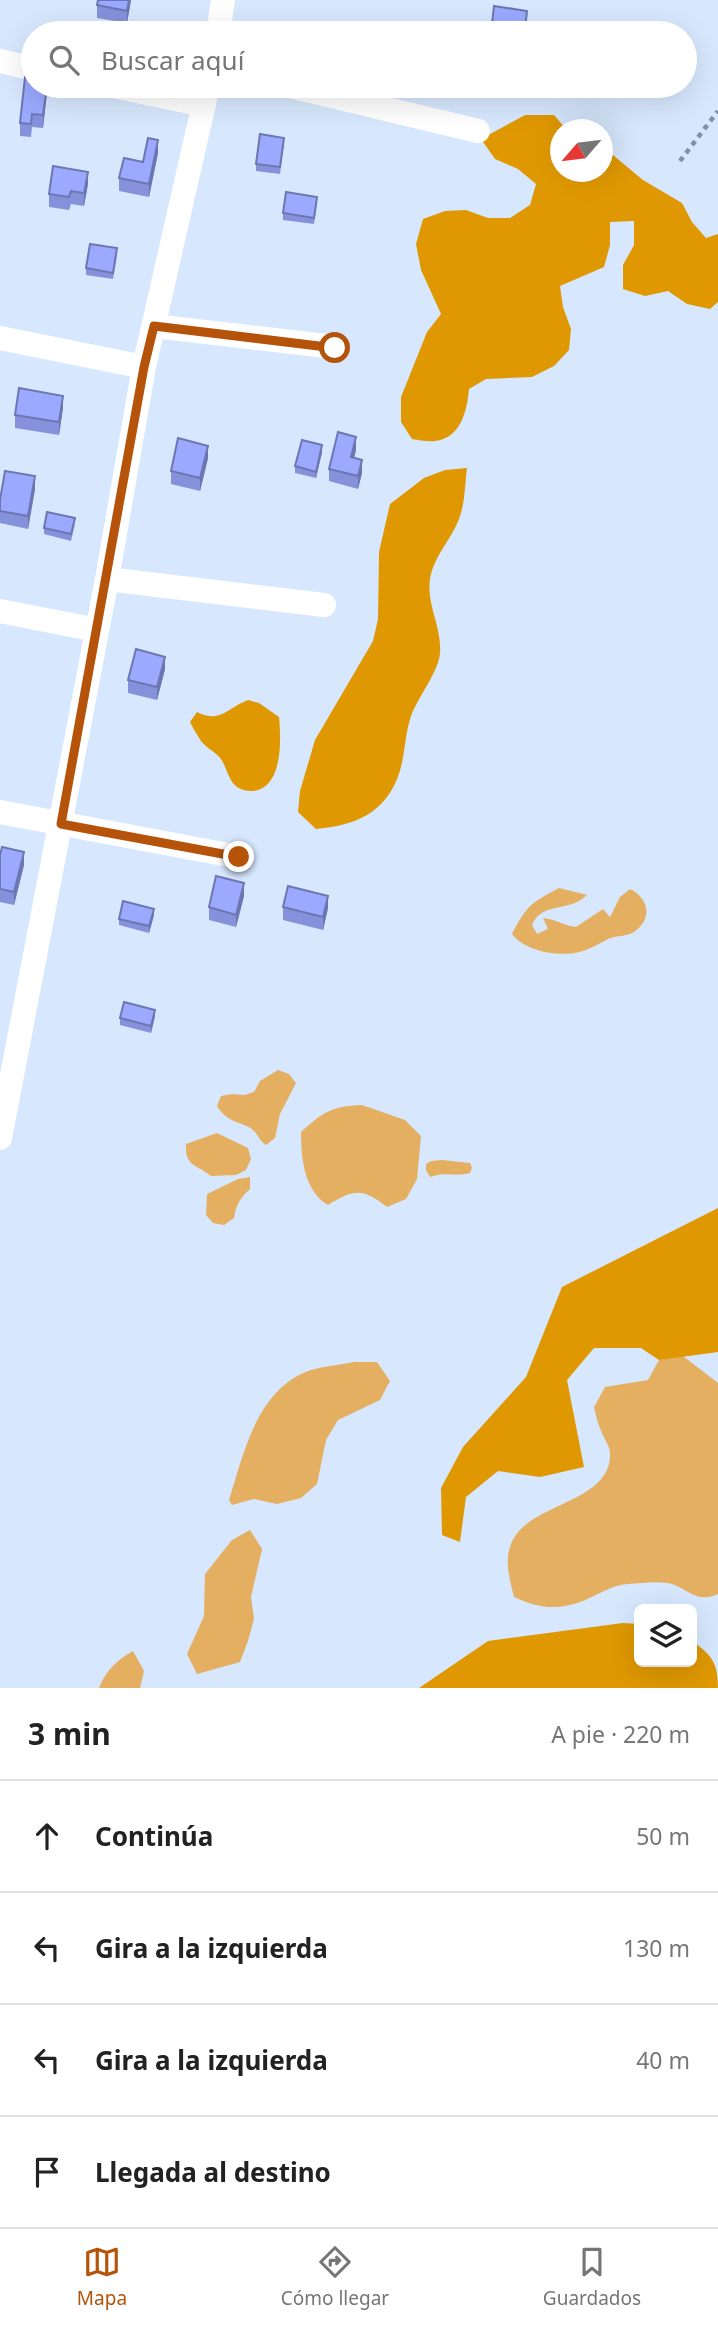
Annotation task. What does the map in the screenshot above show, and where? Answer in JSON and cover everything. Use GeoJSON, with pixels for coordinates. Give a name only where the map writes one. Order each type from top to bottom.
{"type":"FeatureCollection","features":[{"type":"Feature","properties":{"kind":"street"},"geometry":{"type":"LineString","coordinates":[[220,21],[223,0]]}},
{"type":"Feature","properties":{"kind":"street"},"geometry":{"type":"LineString","coordinates":[[0,61],[21,66]]}},
{"type":"Feature","properties":{"kind":"street"},"geometry":{"type":"LineString","coordinates":[[0,1138],[107,579],[144,367],[206,98]]}},
{"type":"Feature","properties":{"kind":"street"},"geometry":{"type":"LineString","coordinates":[[340,98],[478,131]]}},
{"type":"Feature","properties":{"kind":"street"},"geometry":{"type":"LineString","coordinates":[[154,326],[335,348]]}},
{"type":"Feature","properties":{"kind":"street"},"geometry":{"type":"LineString","coordinates":[[0,338],[144,367]]}},
{"type":"Feature","properties":{"kind":"street"},"geometry":{"type":"LineString","coordinates":[[107,579],[324,605]]}},
{"type":"Feature","properties":{"kind":"street"},"geometry":{"type":"LineString","coordinates":[[0,611],[97,629]]}},
{"type":"Feature","properties":{"kind":"street"},"geometry":{"type":"LineString","coordinates":[[0,812],[239,857]]}},
{"type":"Feature","properties":{"kind":"path"},"geometry":{"type":"LineString","coordinates":[[680,161],[718,111]]}},
{"type":"Feature","properties":{"kind":"shaded area"},"geometry":{"type":"Polygon","coordinates":[[[525,115],[554,115],[557,119],[550,119],[550,182],[613,182],[613,155],[643,180],[682,203],[692,222],[706,238],[718,234],[718,302],[710,309],[687,304],[668,291],[645,296],[623,289],[623,265],[634,245],[634,221],[610,222],[610,245],[604,267],[560,286],[563,307],[571,329],[569,350],[554,366],[532,377],[486,379],[469,389],[461,422],[451,435],[444,439],[412,439],[401,422],[401,397],[427,332],[441,314],[421,270],[416,244],[423,219],[445,211],[466,210],[488,218],[510,218],[530,205],[536,184],[518,169],[495,159],[481,139],[525,115]]]}},
{"type":"Feature","properties":{"kind":"shaded area"},"geometry":{"type":"Polygon","coordinates":[[[467,468],[460,516],[435,562],[430,579],[430,597],[440,643],[439,660],[411,716],[397,779],[382,803],[360,819],[316,829],[298,812],[300,791],[315,740],[373,641],[378,619],[379,552],[390,504],[424,478],[445,470],[467,468]]]}},
{"type":"Feature","properties":{"kind":"shaded area"},"geometry":{"type":"Polygon","coordinates":[[[248,700],[259,703],[279,717],[280,726],[276,769],[266,785],[253,791],[234,784],[221,759],[203,743],[190,722],[197,712],[218,716],[248,700]]]}},
{"type":"Feature","properties":{"kind":"shaded area"},"geometry":{"type":"Polygon","coordinates":[[[559,888],[587,895],[572,904],[542,913],[532,925],[537,934],[548,929],[543,918],[576,927],[603,909],[610,917],[620,897],[630,889],[645,903],[644,921],[631,934],[611,938],[574,953],[544,952],[518,940],[512,934],[526,911],[559,888]]]}},
{"type":"Feature","properties":{"kind":"shaded area"},"geometry":{"type":"Polygon","coordinates":[[[278,1070],[289,1074],[296,1083],[280,1114],[275,1138],[266,1145],[251,1128],[226,1117],[217,1106],[221,1096],[254,1092],[260,1081],[278,1070]]]}},
{"type":"Feature","properties":{"kind":"shaded area"},"geometry":{"type":"Polygon","coordinates":[[[362,1105],[405,1120],[421,1136],[417,1179],[406,1199],[387,1207],[371,1196],[358,1193],[328,1205],[320,1199],[309,1183],[303,1163],[301,1132],[328,1111],[362,1105]]]}},
{"type":"Feature","properties":{"kind":"shaded area"},"geometry":{"type":"Polygon","coordinates":[[[217,1133],[248,1148],[251,1159],[246,1170],[236,1175],[211,1176],[192,1164],[187,1157],[186,1144],[217,1133]]]}},
{"type":"Feature","properties":{"kind":"shaded area"},"geometry":{"type":"Polygon","coordinates":[[[442,1160],[470,1163],[472,1168],[470,1173],[430,1177],[426,1164],[442,1160]]]}},
{"type":"Feature","properties":{"kind":"shaded area"},"geometry":{"type":"Polygon","coordinates":[[[250,1177],[250,1189],[239,1202],[234,1218],[224,1225],[213,1223],[206,1215],[207,1194],[238,1179],[250,1177]]]}},
{"type":"Feature","properties":{"kind":"shaded area"},"geometry":{"type":"Polygon","coordinates":[[[718,1208],[718,1352],[659,1360],[641,1348],[594,1348],[567,1380],[584,1467],[540,1477],[498,1471],[466,1497],[460,1542],[442,1535],[441,1488],[463,1447],[526,1377],[562,1287],[718,1208]]]}},
{"type":"Feature","properties":{"kind":"shaded area"},"geometry":{"type":"Polygon","coordinates":[[[683,1356],[718,1383],[718,1594],[710,1597],[697,1596],[673,1584],[653,1583],[616,1586],[583,1601],[556,1607],[531,1604],[514,1597],[508,1557],[511,1544],[520,1530],[534,1519],[584,1493],[598,1483],[607,1470],[610,1450],[599,1427],[594,1407],[605,1387],[648,1380],[659,1360],[683,1356]]]}},
{"type":"Feature","properties":{"kind":"shaded area"},"geometry":{"type":"Polygon","coordinates":[[[354,1362],[377,1362],[390,1381],[380,1400],[338,1420],[326,1440],[317,1484],[301,1498],[277,1504],[254,1499],[232,1505],[229,1500],[247,1443],[265,1407],[278,1391],[311,1370],[354,1362]]]}},
{"type":"Feature","properties":{"kind":"shaded area"},"geometry":{"type":"Polygon","coordinates":[[[250,1530],[262,1549],[251,1597],[254,1619],[248,1641],[240,1662],[197,1674],[187,1654],[204,1616],[205,1574],[232,1540],[250,1530]]]}},
{"type":"Feature","properties":{"kind":"shaded area"},"geometry":{"type":"Polygon","coordinates":[[[634,1624],[634,1667],[697,1667],[697,1645],[715,1666],[718,1688],[419,1688],[488,1641],[634,1624]]]}},
{"type":"Feature","properties":{"kind":"shaded area"},"geometry":{"type":"Polygon","coordinates":[[[133,1651],[144,1671],[140,1688],[99,1688],[113,1666],[133,1651]]]}},
{"type":"Feature","properties":{"kind":"building"},"geometry":{"type":"Polygon","coordinates":[[[98,0],[129,0],[127,11],[97,5],[98,0]]]}},
{"type":"Feature","properties":{"kind":"building"},"geometry":{"type":"Polygon","coordinates":[[[494,6],[527,11],[526,21],[492,21],[494,6]]]}},
{"type":"Feature","properties":{"kind":"building"},"geometry":{"type":"Polygon","coordinates":[[[23,98],[45,98],[43,115],[32,114],[31,124],[20,123],[23,98]]]}},
{"type":"Feature","properties":{"kind":"building"},"geometry":{"type":"Polygon","coordinates":[[[260,134],[284,138],[280,167],[256,164],[260,134]]]}},
{"type":"Feature","properties":{"kind":"building"},"geometry":{"type":"Polygon","coordinates":[[[148,138],[158,140],[149,184],[119,178],[124,158],[143,162],[148,138]]]}},
{"type":"Feature","properties":{"kind":"building"},"geometry":{"type":"Polygon","coordinates":[[[53,166],[88,172],[84,193],[71,191],[69,197],[49,194],[53,166]]]}},
{"type":"Feature","properties":{"kind":"building"},"geometry":{"type":"Polygon","coordinates":[[[286,192],[317,197],[314,218],[283,213],[286,192]]]}},
{"type":"Feature","properties":{"kind":"building"},"geometry":{"type":"Polygon","coordinates":[[[90,244],[117,248],[113,273],[86,268],[90,244]]]}},
{"type":"Feature","properties":{"kind":"building"},"geometry":{"type":"Polygon","coordinates":[[[19,388],[63,396],[59,422],[15,415],[19,388]]]}},
{"type":"Feature","properties":{"kind":"building"},"geometry":{"type":"Polygon","coordinates":[[[338,432],[356,437],[351,457],[362,460],[358,476],[329,469],[338,432]]]}},
{"type":"Feature","properties":{"kind":"building"},"geometry":{"type":"Polygon","coordinates":[[[178,438],[208,446],[200,478],[171,471],[178,438]]]}},
{"type":"Feature","properties":{"kind":"building"},"geometry":{"type":"Polygon","coordinates":[[[302,440],[322,445],[316,472],[295,466],[302,440]]]}},
{"type":"Feature","properties":{"kind":"building"},"geometry":{"type":"Polygon","coordinates":[[[5,471],[35,476],[28,516],[0,511],[5,471]]]}},
{"type":"Feature","properties":{"kind":"building"},"geometry":{"type":"Polygon","coordinates":[[[47,512],[75,518],[71,534],[44,528],[47,512]]]}},
{"type":"Feature","properties":{"kind":"building"},"geometry":{"type":"Polygon","coordinates":[[[136,649],[165,657],[157,687],[128,680],[136,649]]]}},
{"type":"Feature","properties":{"kind":"building"},"geometry":{"type":"Polygon","coordinates":[[[2,847],[24,852],[14,892],[0,889],[2,847]]]}},
{"type":"Feature","properties":{"kind":"building"},"geometry":{"type":"Polygon","coordinates":[[[216,876],[244,883],[236,915],[209,907],[216,876]]]}},
{"type":"Feature","properties":{"kind":"building"},"geometry":{"type":"Polygon","coordinates":[[[288,886],[328,896],[323,917],[283,907],[288,886]]]}},
{"type":"Feature","properties":{"kind":"building"},"geometry":{"type":"Polygon","coordinates":[[[123,901],[154,909],[149,926],[119,919],[123,901]]]}},
{"type":"Feature","properties":{"kind":"building"},"geometry":{"type":"Polygon","coordinates":[[[124,1002],[155,1010],[151,1026],[120,1018],[124,1002]]]}},
{"type":"Feature","properties":{"kind":"route"},"geometry":{"type":"LineString","coordinates":[[239,857],[61,824],[144,367],[154,326],[335,348]]}}]}
